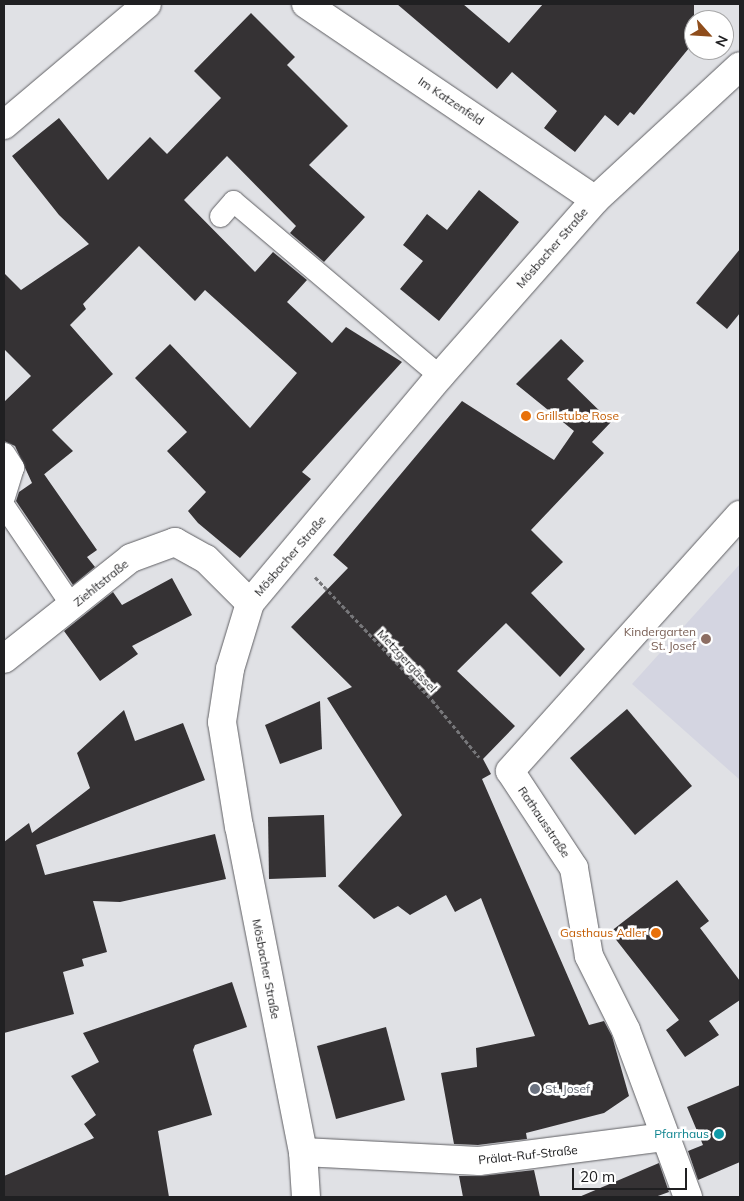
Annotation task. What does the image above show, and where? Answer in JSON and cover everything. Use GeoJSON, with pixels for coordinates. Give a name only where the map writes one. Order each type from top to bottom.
{"type":"FeatureCollection","features":[{"type":"Feature","properties":{"kind":"street"},"geometry":{"type":"LineString","coordinates":[[4,125],[148,4]]}},
{"type":"Feature","properties":{"kind":"street","name":"Im Katzenfeld"},"geometry":{"type":"LineString","coordinates":[[306,4],[595,200]]}},
{"type":"Feature","properties":{"kind":"street","name":"Mösbacher Straße"},"geometry":{"type":"LineString","coordinates":[[306,1197],[303,1152],[239,827],[222,722],[230,668],[250,603],[293,554],[440,376],[595,200],[740,66]]}},
{"type":"Feature","properties":{"kind":"street"},"geometry":{"type":"LineString","coordinates":[[510,771],[740,515]]}},
{"type":"Feature","properties":{"kind":"street","name":"Ziehltstraße"},"geometry":{"type":"LineString","coordinates":[[4,659],[131,558],[175,542],[206,559],[250,603]]}},
{"type":"Feature","properties":{"kind":"street","name":"Rathausstraße"},"geometry":{"type":"LineString","coordinates":[[510,771],[574,868],[589,956],[626,1030],[663,1137],[688,1197]]}},
{"type":"Feature","properties":{"kind":"street","name":"Prälat-Ruf-Straße"},"geometry":{"type":"LineString","coordinates":[[303,1152],[479,1161],[663,1137]]}},
{"type":"Feature","properties":{"kind":"lane"},"geometry":{"type":"LineString","coordinates":[[220,216],[233,201],[440,376]]}},
{"type":"Feature","properties":{"kind":"lane"},"geometry":{"type":"LineString","coordinates":[[4,453],[13,467],[4,498]]}},
{"type":"Feature","properties":{"kind":"lane"},"geometry":{"type":"LineString","coordinates":[[4,506],[72,606]]}},
{"type":"Feature","properties":{"kind":"path","name":"Metzgergässel"},"geometry":{"type":"LineString","coordinates":[[293,554],[432,700],[485,765],[510,771]]}},
{"type":"Feature","properties":{"kind":"shaded area","name":"Kindergarten St. Josef"},"geometry":{"type":"Polygon","coordinates":[[[740,564],[740,780],[632,684],[740,564]]]}},
{"type":"Feature","properties":{"kind":"building"},"geometry":{"type":"Polygon","coordinates":[[[397,4],[463,4],[509,43],[543,4],[694,4],[694,10],[684,10],[684,54],[634,115],[630,112],[618,126],[605,115],[575,152],[544,128],[557,111],[512,72],[497,89],[397,4]]]}},
{"type":"Feature","properties":{"kind":"building"},"geometry":{"type":"Polygon","coordinates":[[[251,13],[295,57],[287,65],[348,126],[309,165],[365,217],[324,262],[290,233],[296,226],[227,156],[184,200],[255,272],[273,252],[307,280],[287,302],[332,343],[346,327],[402,362],[302,472],[311,479],[240,558],[198,523],[188,511],[206,492],[167,451],[187,432],[135,378],[170,344],[250,428],[297,373],[205,290],[195,301],[139,246],[83,304],[86,309],[70,325],[113,374],[52,430],[73,451],[44,474],[97,550],[87,557],[95,567],[73,585],[16,501],[19,492],[32,483],[15,446],[4,441],[4,402],[31,376],[4,349],[4,273],[21,290],[89,244],[59,215],[12,156],[59,118],[108,180],[150,137],[167,154],[221,98],[194,71],[251,13]]]}},
{"type":"Feature","properties":{"kind":"building"},"geometry":{"type":"Polygon","coordinates":[[[479,190],[519,222],[439,321],[400,289],[423,261],[403,245],[427,214],[447,230],[479,190]]]}},
{"type":"Feature","properties":{"kind":"building"},"geometry":{"type":"Polygon","coordinates":[[[740,249],[740,313],[727,329],[696,303],[740,249]]]}},
{"type":"Feature","properties":{"kind":"building"},"geometry":{"type":"Polygon","coordinates":[[[561,339],[584,361],[567,379],[611,422],[592,442],[604,453],[531,530],[563,562],[531,593],[585,649],[560,677],[506,623],[457,671],[515,726],[483,759],[491,774],[482,779],[589,1025],[604,1021],[612,1036],[629,1096],[604,1113],[526,1133],[527,1139],[478,1145],[454,1144],[441,1073],[477,1067],[476,1048],[535,1036],[481,898],[455,912],[446,895],[410,915],[398,906],[374,919],[338,886],[402,815],[327,698],[352,687],[291,627],[348,568],[333,555],[462,401],[554,460],[574,431],[516,384],[561,339]]]}},
{"type":"Feature","properties":{"kind":"building"},"geometry":{"type":"Polygon","coordinates":[[[172,578],[192,615],[132,646],[138,654],[100,681],[64,631],[113,592],[122,605],[172,578]]]}},
{"type":"Feature","properties":{"kind":"building"},"geometry":{"type":"Polygon","coordinates":[[[320,701],[322,749],[280,764],[265,725],[320,701]]]}},
{"type":"Feature","properties":{"kind":"building"},"geometry":{"type":"Polygon","coordinates":[[[627,709],[692,786],[635,835],[570,758],[627,709]]]}},
{"type":"Feature","properties":{"kind":"building"},"geometry":{"type":"Polygon","coordinates":[[[124,710],[135,741],[183,723],[205,780],[36,845],[45,875],[215,834],[226,879],[120,902],[93,901],[107,952],[82,959],[84,966],[63,972],[74,1014],[4,1033],[4,842],[29,823],[32,833],[90,788],[77,753],[124,710]]]}},
{"type":"Feature","properties":{"kind":"building"},"geometry":{"type":"Polygon","coordinates":[[[324,815],[326,877],[269,879],[268,817],[324,815]]]}},
{"type":"Feature","properties":{"kind":"building"},"geometry":{"type":"Polygon","coordinates":[[[677,880],[709,921],[700,928],[740,981],[740,1000],[709,1021],[719,1035],[685,1057],[666,1030],[679,1020],[610,932],[677,880]]]}},
{"type":"Feature","properties":{"kind":"building"},"geometry":{"type":"Polygon","coordinates":[[[232,982],[247,1027],[195,1045],[193,1050],[212,1115],[158,1131],[169,1197],[4,1197],[4,1176],[94,1138],[84,1124],[96,1115],[71,1076],[99,1062],[83,1033],[232,982]]]}},
{"type":"Feature","properties":{"kind":"building"},"geometry":{"type":"Polygon","coordinates":[[[386,1027],[405,1100],[336,1119],[317,1046],[386,1027]]]}},
{"type":"Feature","properties":{"kind":"building","name":"Pfarrhaus"},"geometry":{"type":"Polygon","coordinates":[[[740,1085],[740,1162],[698,1180],[688,1151],[703,1145],[687,1107],[740,1085]]]}},
{"type":"Feature","properties":{"kind":"building"},"geometry":{"type":"Polygon","coordinates":[[[659,1163],[669,1192],[655,1197],[579,1197],[659,1163]]]}},
{"type":"Feature","properties":{"kind":"building"},"geometry":{"type":"Polygon","coordinates":[[[534,1170],[540,1197],[463,1197],[459,1176],[481,1176],[534,1170]]]}},
{"type":"Feature","properties":{"kind":"place","name":"Grillstube Rose"},"geometry":{"type":"Point","coordinates":[526,416]}},
{"type":"Feature","properties":{"kind":"place","name":"Kindergarten St. Josef"},"geometry":{"type":"Point","coordinates":[706,639]}},
{"type":"Feature","properties":{"kind":"place","name":"Gasthaus Adler"},"geometry":{"type":"Point","coordinates":[656,933]}},
{"type":"Feature","properties":{"kind":"place","name":"St. Josef"},"geometry":{"type":"Point","coordinates":[535,1089]}},
{"type":"Feature","properties":{"kind":"place","name":"Pfarrhaus"},"geometry":{"type":"Point","coordinates":[719,1134]}}]}
